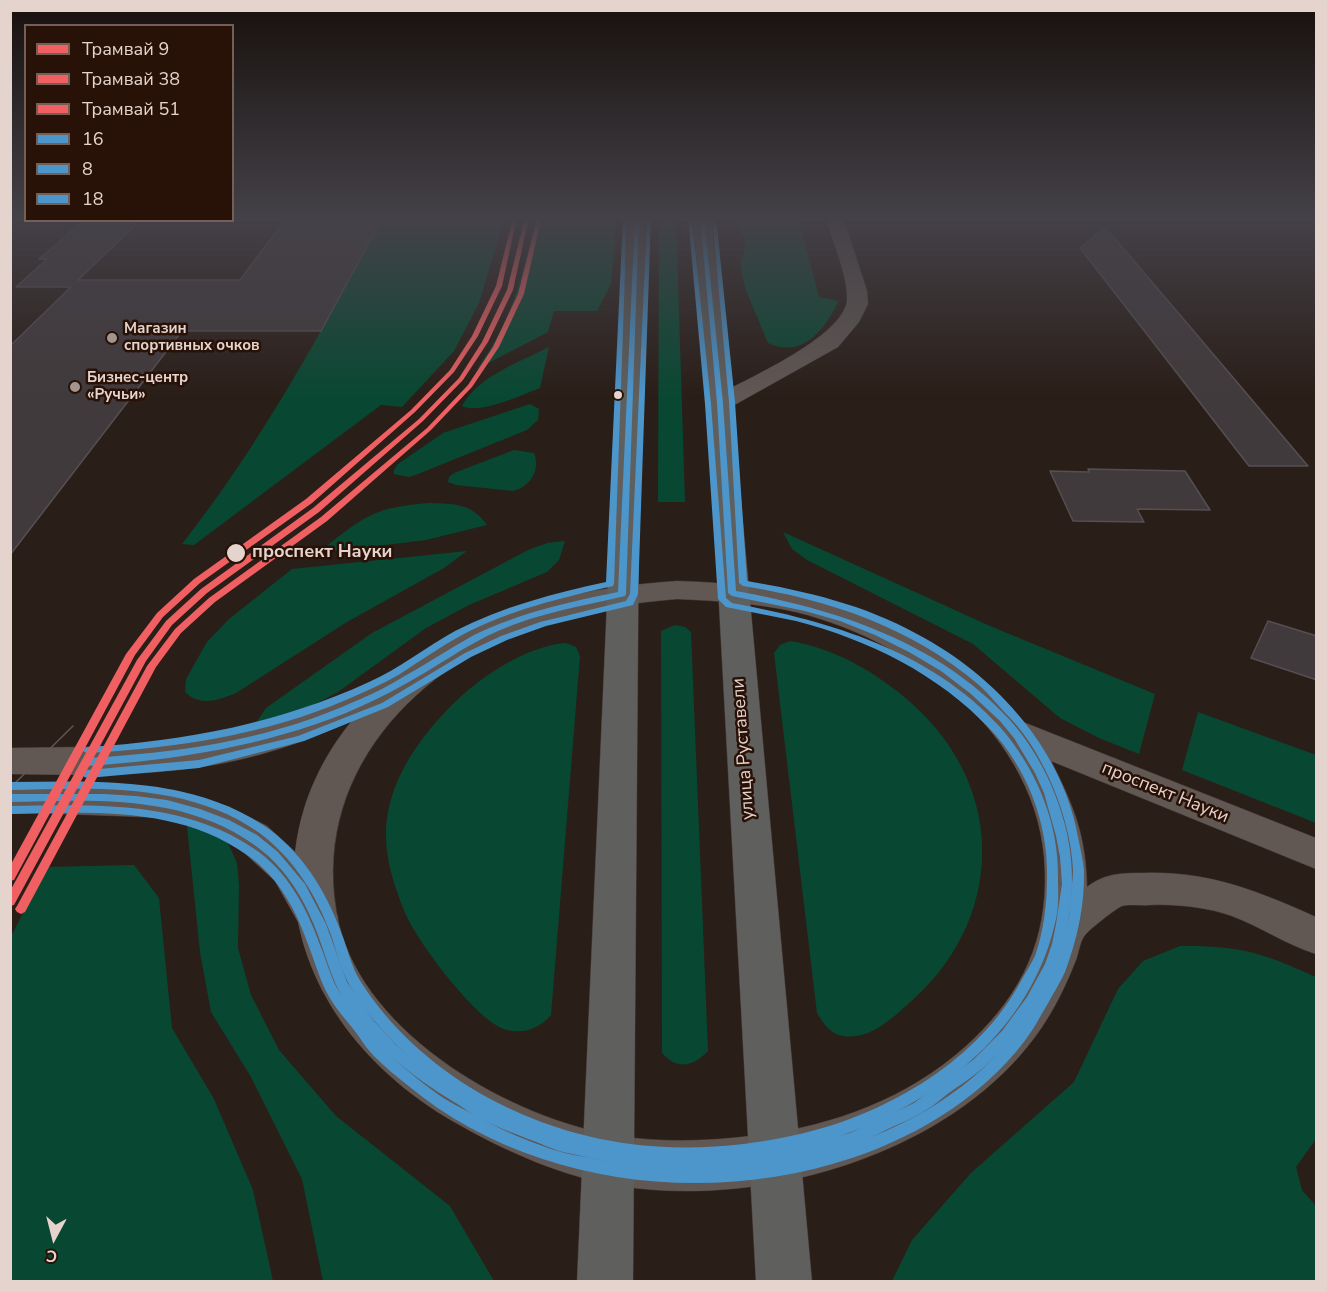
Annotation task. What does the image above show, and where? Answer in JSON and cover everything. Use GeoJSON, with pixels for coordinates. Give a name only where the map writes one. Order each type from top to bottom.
{"type":"FeatureCollection","features":[{"type":"Feature","properties":{"kind":"main road"},"geometry":{"type":"LineString","coordinates":[[605,1281],[622,594],[635,277]]}},
{"type":"Feature","properties":{"kind":"main road","name":"улица Руставели"},"geometry":{"type":"LineString","coordinates":[[708,277],[720,403],[784,1281]]}},
{"type":"Feature","properties":{"kind":"main road"},"geometry":{"type":"LineString","coordinates":[[720,403],[830,342],[848,321],[857,304],[857,291],[853,277]]}},
{"type":"Feature","properties":{"kind":"main road","name":"проспект Науки"},"geometry":{"type":"LineString","coordinates":[[10,761],[126,761],[171,758],[240,746],[369,700],[418,675],[463,645],[513,621],[567,604],[622,594],[677,590],[732,592],[813,607],[889,635],[957,677],[987,703],[1014,732],[1049,790],[1061,822],[1068,855],[1069,891],[1064,927],[1053,965],[1034,1002],[1007,1038],[973,1071],[932,1101],[885,1126],[832,1144],[774,1158],[687,1164],[608,1159],[543,1139],[491,1119],[445,1091],[405,1061],[372,1028],[346,992],[328,954],[317,917],[312,868],[318,822],[333,779],[355,740],[384,705],[418,675]]}},
{"type":"Feature","properties":{"kind":"main road","name":"проспект Науки"},"geometry":{"type":"LineString","coordinates":[[1014,732],[1317,854]]}},
{"type":"Feature","properties":{"kind":"main road","name":"проспект Науки"},"geometry":{"type":"LineString","coordinates":[[10,798],[174,804],[215,817],[253,837],[288,870],[317,917]]}},
{"type":"Feature","properties":{"kind":"main road"},"geometry":{"type":"LineString","coordinates":[[1064,927],[1113,890],[1177,888],[1237,900],[1317,936]]}},
{"type":"Feature","properties":{"kind":"green space"},"geometry":{"type":"Polygon","coordinates":[[[350,277],[487,277],[479,303],[454,351],[402,407],[381,405],[194,545],[182,544],[211,506],[264,426],[350,277]]]}},
{"type":"Feature","properties":{"kind":"green space"},"geometry":{"type":"Polygon","coordinates":[[[612,277],[611,284],[597,311],[554,311],[548,332],[477,369],[508,314],[521,278],[612,277]]]}},
{"type":"Feature","properties":{"kind":"green space"},"geometry":{"type":"Polygon","coordinates":[[[659,277],[678,277],[685,502],[658,502],[659,277]]]}},
{"type":"Feature","properties":{"kind":"green space"},"geometry":{"type":"Polygon","coordinates":[[[743,277],[814,277],[819,297],[839,301],[826,322],[811,339],[792,347],[780,347],[768,343],[745,288],[743,277]]]}},
{"type":"Feature","properties":{"kind":"green space"},"geometry":{"type":"Polygon","coordinates":[[[549,347],[540,388],[489,406],[469,408],[462,406],[469,395],[489,378],[549,347]]]}},
{"type":"Feature","properties":{"kind":"green space"},"geometry":{"type":"Polygon","coordinates":[[[530,404],[539,409],[538,420],[527,430],[409,477],[394,474],[398,464],[443,433],[530,404]]]}},
{"type":"Feature","properties":{"kind":"green space"},"geometry":{"type":"Polygon","coordinates":[[[514,450],[534,453],[536,459],[532,477],[519,489],[513,491],[456,485],[448,482],[449,477],[454,473],[514,450]]]}},
{"type":"Feature","properties":{"kind":"green space"},"geometry":{"type":"Polygon","coordinates":[[[430,503],[462,506],[475,512],[487,525],[426,540],[336,551],[323,549],[349,528],[371,515],[396,507],[430,503]]]}},
{"type":"Feature","properties":{"kind":"green space"},"geometry":{"type":"Polygon","coordinates":[[[783,532],[990,626],[1155,694],[1139,754],[1099,738],[1060,718],[973,644],[807,560],[792,549],[783,532]]]}},
{"type":"Feature","properties":{"kind":"green space"},"geometry":{"type":"Polygon","coordinates":[[[565,541],[559,560],[547,572],[469,605],[426,628],[338,692],[302,711],[252,729],[266,708],[372,633],[528,550],[547,543],[565,541]]]}},
{"type":"Feature","properties":{"kind":"green space"},"geometry":{"type":"Polygon","coordinates":[[[467,551],[444,568],[347,622],[236,693],[216,700],[203,701],[185,692],[186,679],[207,642],[229,619],[292,569],[467,551]]]}},
{"type":"Feature","properties":{"kind":"green space"},"geometry":{"type":"Polygon","coordinates":[[[675,625],[685,627],[691,632],[708,1051],[697,1060],[685,1064],[673,1062],[662,1053],[661,631],[675,625]]]}},
{"type":"Feature","properties":{"kind":"green space"},"geometry":{"type":"Polygon","coordinates":[[[790,641],[823,649],[854,663],[884,681],[910,702],[942,736],[965,774],[978,814],[982,855],[977,896],[962,936],[939,973],[906,1006],[878,1028],[861,1035],[843,1036],[834,1033],[817,1013],[774,653],[780,645],[790,641]]]}},
{"type":"Feature","properties":{"kind":"green space"},"geometry":{"type":"Polygon","coordinates":[[[566,643],[576,647],[580,656],[551,1015],[532,1029],[507,1030],[495,1025],[467,999],[425,947],[408,919],[390,868],[386,846],[387,817],[391,798],[407,762],[429,730],[455,702],[492,672],[521,656],[551,645],[566,643]]]}},
{"type":"Feature","properties":{"kind":"green space"},"geometry":{"type":"Polygon","coordinates":[[[1198,712],[1316,755],[1316,823],[1182,770],[1198,712]]]}},
{"type":"Feature","properties":{"kind":"green space"},"geometry":{"type":"Polygon","coordinates":[[[187,826],[209,831],[228,843],[237,863],[238,948],[251,995],[279,1050],[336,1116],[450,1206],[494,1281],[323,1281],[302,1179],[251,1077],[211,1012],[200,952],[187,826]]]}},
{"type":"Feature","properties":{"kind":"green space"},"geometry":{"type":"Polygon","coordinates":[[[134,865],[159,898],[172,1028],[214,1099],[253,1190],[273,1281],[11,1281],[11,936],[47,867],[134,865]]]}},
{"type":"Feature","properties":{"kind":"green space"},"geometry":{"type":"Polygon","coordinates":[[[1180,946],[1218,947],[1250,952],[1316,977],[1316,1139],[1296,1167],[1302,1190],[1316,1206],[1316,1281],[892,1281],[912,1240],[971,1173],[1074,1082],[1118,989],[1143,961],[1180,946]]]}},
{"type":"Feature","properties":{"kind":"building","name":"Бизнес-центр «Ручьи»"},"geometry":{"type":"Polygon","coordinates":[[[27,277],[81,277],[78,280],[240,280],[242,277],[350,277],[321,331],[182,331],[10,555],[10,346],[71,287],[16,287],[27,277]]]}},
{"type":"Feature","properties":{"kind":"building"},"geometry":{"type":"Polygon","coordinates":[[[1103,277],[1148,277],[1308,466],[1249,466],[1103,277]]]}},
{"type":"Feature","properties":{"kind":"building"},"geometry":{"type":"Polygon","coordinates":[[[1088,469],[1185,471],[1210,510],[1137,509],[1144,522],[1073,521],[1050,471],[1089,472],[1088,469]]]}},
{"type":"Feature","properties":{"kind":"building"},"geometry":{"type":"Polygon","coordinates":[[[1268,621],[1317,636],[1317,680],[1251,658],[1268,621]]]}},
{"type":"Feature","properties":{"kind":"tram line","name":"51"},"geometry":{"type":"LineString","coordinates":[[10,877],[131,654],[160,615],[197,581],[309,501],[413,411],[452,371],[475,336],[501,277]]}},
{"type":"Feature","properties":{"kind":"tram line","name":"9"},"geometry":{"type":"LineString","coordinates":[[10,902],[142,660],[169,623],[204,591],[316,510],[421,420],[461,379],[485,342],[510,290],[513,277]]}},
{"type":"Feature","properties":{"kind":"tram line","name":"38"},"geometry":{"type":"LineString","coordinates":[[21,909],[152,666],[178,631],[212,600],[324,519],[429,429],[470,386],[496,347],[521,294],[525,277]]}},
{"type":"Feature","properties":{"kind":"tram line"},"geometry":{"type":"LineString","coordinates":[[10,788],[73,726]]}},
{"type":"Feature","properties":{"kind":"transit line","name":"18"},"geometry":{"type":"LineString","coordinates":[[88,750],[198,739],[270,723],[305,712],[374,684],[448,639],[496,616],[552,597],[610,584],[623,277]]}},
{"type":"Feature","properties":{"kind":"transit line","name":"16"},"geometry":{"type":"LineString","coordinates":[[88,762],[201,751],[309,723],[392,688],[465,644],[495,629],[548,610],[622,594],[635,277]]}},
{"type":"Feature","properties":{"kind":"transit line","name":"8"},"geometry":{"type":"LineString","coordinates":[[88,774],[199,764],[301,739],[385,705],[468,655],[504,638],[543,624],[630,603],[634,594],[647,277]]}},
{"type":"Feature","properties":{"kind":"transit line","name":"18"},"geometry":{"type":"LineString","coordinates":[[10,786],[106,786],[169,792],[229,811],[257,826],[282,846],[312,883],[327,911],[349,971],[379,1018],[407,1047],[439,1073],[473,1096],[549,1131],[627,1150],[674,1154],[770,1147],[816,1137],[862,1121],[908,1099],[950,1072],[987,1038],[1018,1000],[1040,957],[1052,909],[1053,858],[1041,806],[1017,757],[995,728],[938,679],[873,644],[838,631],[803,620],[729,605],[722,599],[708,404],[696,277]]}},
{"type":"Feature","properties":{"kind":"transit line","name":"16"},"geometry":{"type":"LineString","coordinates":[[10,798],[104,798],[167,804],[197,811],[226,822],[253,838],[284,865],[301,888],[320,924],[342,985],[369,1025],[392,1049],[429,1080],[492,1118],[561,1145],[633,1161],[707,1165],[781,1158],[852,1139],[918,1108],[978,1064],[1006,1035],[1032,1001],[1051,964],[1058,944],[1067,884],[1062,836],[1049,793],[1030,754],[1003,719],[974,692],[944,669],[878,633],[843,620],[807,609],[732,593],[720,403],[708,277]]}},
{"type":"Feature","properties":{"kind":"transit line","name":"8"},"geometry":{"type":"LineString","coordinates":[[10,810],[102,810],[163,816],[192,823],[221,834],[247,849],[269,867],[287,888],[307,925],[333,992],[382,1055],[436,1101],[498,1136],[565,1160],[636,1173],[708,1177],[779,1170],[848,1153],[874,1143],[925,1119],[948,1104],[970,1087],[1011,1048],[1028,1026],[1058,974],[1075,921],[1078,869],[1070,818],[1051,770],[1022,725],[984,684],[937,649],[892,624],[868,614],[794,592],[743,583],[732,402],[720,277]]}},
{"type":"Feature","properties":{"kind":"place","name":"Магазин спортивных очков"},"geometry":{"type":"Point","coordinates":[112,338]}},
{"type":"Feature","properties":{"kind":"place","name":"Бизнес-центр «Ручьи»"},"geometry":{"type":"Point","coordinates":[75,387]}},
{"type":"Feature","properties":{"kind":"place","name":"проспект Науки"},"geometry":{"type":"Point","coordinates":[236,553]}}]}
